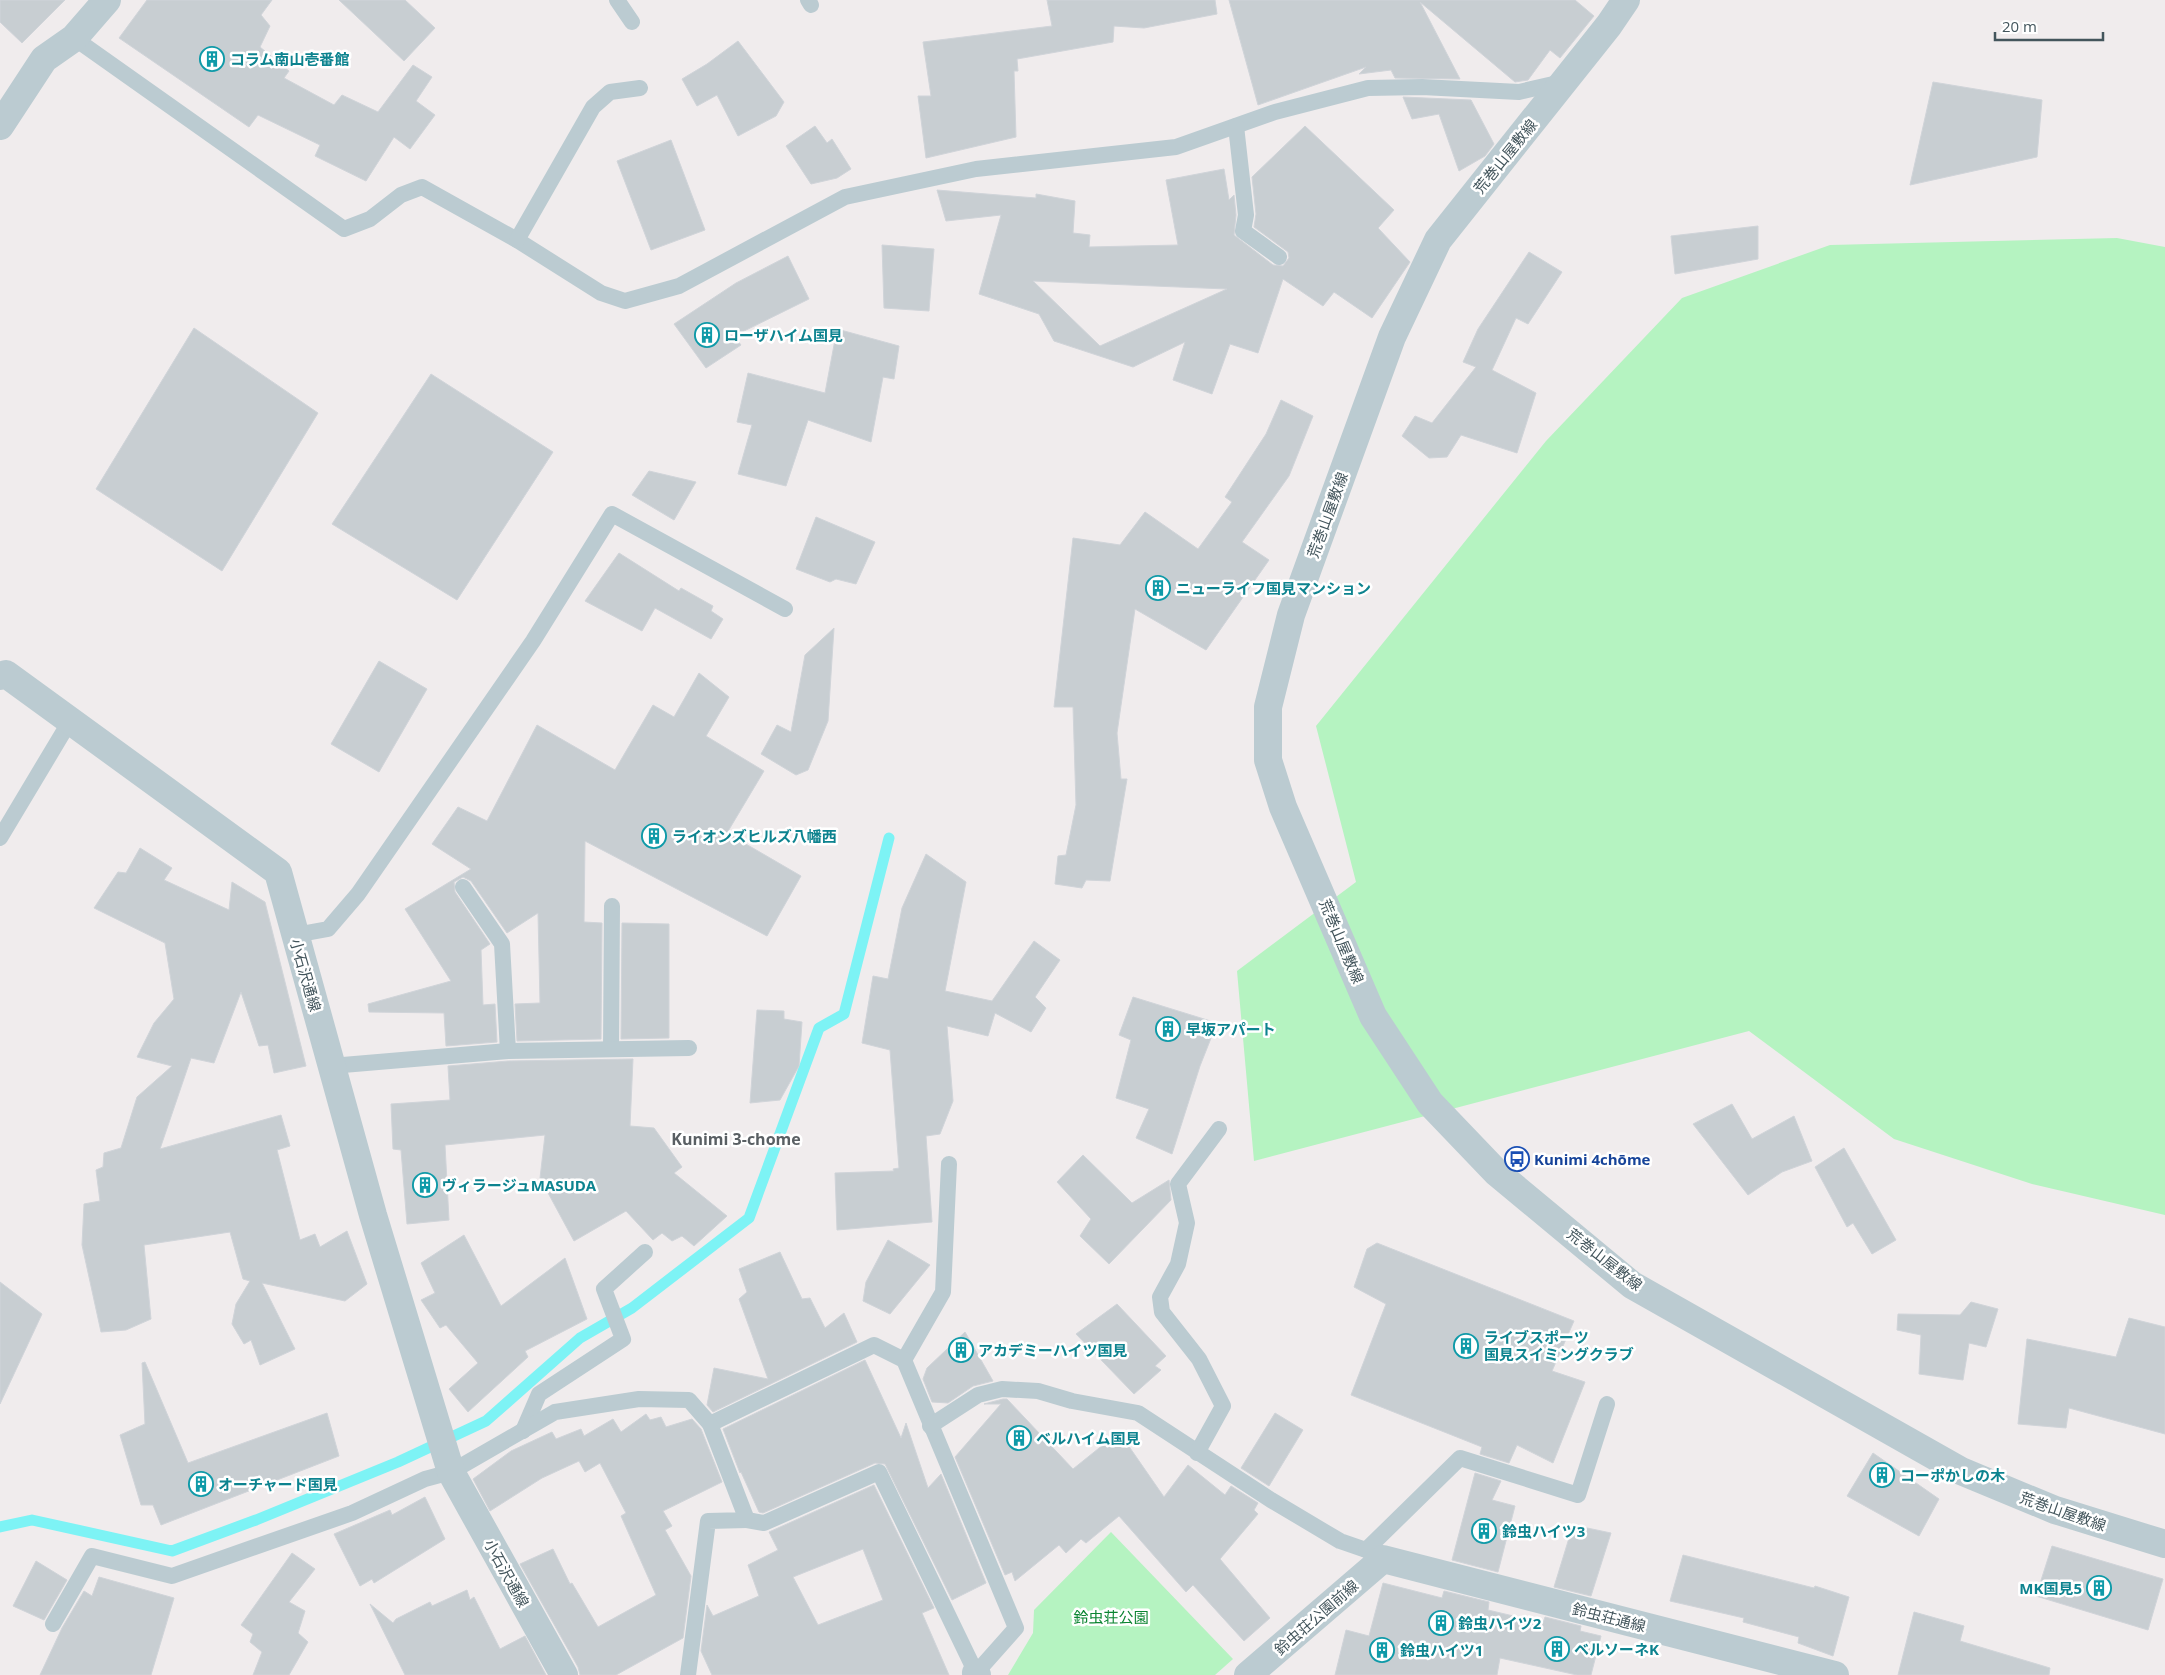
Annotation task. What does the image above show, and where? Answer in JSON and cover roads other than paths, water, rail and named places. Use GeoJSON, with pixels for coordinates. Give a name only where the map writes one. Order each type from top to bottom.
{"type":"FeatureCollection","features":[{"type":"Feature","properties":{"kind":"street"},"geometry":{"type":"LineString","coordinates":[[0,126],[44,59],[74,38],[107,0]]}},
{"type":"Feature","properties":{"kind":"street","name":"荒巻山屋敷線"},"geometry":{"type":"LineString","coordinates":[[1626,0],[1609,25],[1438,240],[1392,337],[1291,615],[1268,707],[1268,760],[1283,807],[1334,920],[1373,1016],[1430,1103],[1497,1173],[1632,1284],[1960,1471],[2055,1510],[2165,1544]]}},
{"type":"Feature","properties":{"kind":"street","name":"小石沢通線"},"geometry":{"type":"LineString","coordinates":[[0,676],[6,674],[278,872],[373,1215],[451,1472],[564,1675]]}},
{"type":"Feature","properties":{"kind":"street","name":"鈴虫荘公園前線"},"geometry":{"type":"LineString","coordinates":[[1248,1675],[1375,1554]]}},
{"type":"Feature","properties":{"kind":"street","name":"鈴虫荘通線"},"geometry":{"type":"LineString","coordinates":[[1375,1554],[1835,1675]]}},
{"type":"Feature","properties":{"kind":"lane"},"geometry":{"type":"LineString","coordinates":[[617,0],[632,22]]}},
{"type":"Feature","properties":{"kind":"lane"},"geometry":{"type":"LineString","coordinates":[[74,38],[344,229],[370,218],[401,195],[422,187],[517,240],[601,293],[625,302],[679,286],[845,196],[976,169],[1176,147],[1275,112],[1368,88],[1422,87],[1519,92],[1564,81]]}},
{"type":"Feature","properties":{"kind":"lane"},"geometry":{"type":"LineString","coordinates":[[517,240],[593,107],[610,92],[640,88]]}},
{"type":"Feature","properties":{"kind":"lane"},"geometry":{"type":"LineString","coordinates":[[1236,126],[1246,215],[1243,231],[1279,257]]}},
{"type":"Feature","properties":{"kind":"lane"},"geometry":{"type":"LineString","coordinates":[[295,935],[328,929],[358,894],[533,641],[612,514],[785,610]]}},
{"type":"Feature","properties":{"kind":"lane"},"geometry":{"type":"LineString","coordinates":[[0,838],[70,721]]}},
{"type":"Feature","properties":{"kind":"lane"},"geometry":{"type":"LineString","coordinates":[[463,887],[502,944],[508,1051]]}},
{"type":"Feature","properties":{"kind":"lane"},"geometry":{"type":"LineString","coordinates":[[612,906],[612,1049]]}},
{"type":"Feature","properties":{"kind":"lane"},"geometry":{"type":"LineString","coordinates":[[331,1066],[508,1051],[689,1048]]}},
{"type":"Feature","properties":{"kind":"lane"},"geometry":{"type":"LineString","coordinates":[[1197,1453],[1223,1406],[1199,1359],[1162,1312],[1160,1297],[1178,1264],[1186,1223],[1178,1184],[1220,1129]]}},
{"type":"Feature","properties":{"kind":"lane"},"geometry":{"type":"LineString","coordinates":[[904,1360],[943,1292],[950,1164]]}},
{"type":"Feature","properties":{"kind":"lane"},"geometry":{"type":"LineString","coordinates":[[522,1431],[540,1394],[623,1338],[604,1289],[645,1252]]}},
{"type":"Feature","properties":{"kind":"lane"},"geometry":{"type":"LineString","coordinates":[[688,1675],[708,1521],[747,1520],[764,1523],[879,1472],[977,1674],[1016,1628],[904,1360],[874,1345],[710,1424]]}},
{"type":"Feature","properties":{"kind":"lane"},"geometry":{"type":"LineString","coordinates":[[930,1426],[978,1395],[1002,1389],[1038,1391],[1072,1401],[1138,1413],[1197,1453],[1340,1541],[1375,1554],[1460,1458],[1578,1494],[1607,1404]]}},
{"type":"Feature","properties":{"kind":"lane"},"geometry":{"type":"LineString","coordinates":[[53,1624],[92,1556],[172,1576],[352,1513],[425,1480],[451,1472],[555,1412],[639,1399],[689,1400],[710,1424],[747,1520]]}},
{"type":"Feature","properties":{"kind":"waterway"},"geometry":{"type":"LineString","coordinates":[[0,1527],[32,1520],[172,1551],[256,1520],[398,1462],[486,1421],[580,1338],[632,1308],[749,1218],[819,1028],[844,1014],[889,838]]}},
{"type":"Feature","properties":{"kind":"place","name":"コラム南山壱番館"},"geometry":{"type":"Point","coordinates":[212,59]}},
{"type":"Feature","properties":{"kind":"place","name":"ローザハイム国見"},"geometry":{"type":"Point","coordinates":[707,335]}},
{"type":"Feature","properties":{"kind":"place","name":"ニューライフ国見マンション"},"geometry":{"type":"Point","coordinates":[1158,588]}},
{"type":"Feature","properties":{"kind":"place","name":"ライオンズヒルズ八幡西"},"geometry":{"type":"Point","coordinates":[654,836]}},
{"type":"Feature","properties":{"kind":"place","name":"早坂アパート"},"geometry":{"type":"Point","coordinates":[1168,1029]}},
{"type":"Feature","properties":{"kind":"place","name":"Kunimi 4chōme"},"geometry":{"type":"Point","coordinates":[1517,1159]}},
{"type":"Feature","properties":{"kind":"place","name":"ヴィラージュMASUDA"},"geometry":{"type":"Point","coordinates":[425,1185]}},
{"type":"Feature","properties":{"kind":"place","name":"ライブスポーツ 国見スイミングクラブ"},"geometry":{"type":"Point","coordinates":[1466,1346]}},
{"type":"Feature","properties":{"kind":"place","name":"アカデミーハイツ国見"},"geometry":{"type":"Point","coordinates":[961,1350]}},
{"type":"Feature","properties":{"kind":"place","name":"ベルハイム国見"},"geometry":{"type":"Point","coordinates":[1019,1438]}},
{"type":"Feature","properties":{"kind":"place","name":"コーポかしの木"},"geometry":{"type":"Point","coordinates":[1882,1475]}},
{"type":"Feature","properties":{"kind":"place","name":"オーチャード国見"},"geometry":{"type":"Point","coordinates":[201,1484]}},
{"type":"Feature","properties":{"kind":"place","name":"鈴虫ハイツ3"},"geometry":{"type":"Point","coordinates":[1484,1531]}},
{"type":"Feature","properties":{"kind":"place","name":"MK国見5"},"geometry":{"type":"Point","coordinates":[2099,1588]}},
{"type":"Feature","properties":{"kind":"place","name":"鈴虫ハイツ2"},"geometry":{"type":"Point","coordinates":[1441,1623]}},
{"type":"Feature","properties":{"kind":"place","name":"ベルソーネK"},"geometry":{"type":"Point","coordinates":[1557,1649]}},
{"type":"Feature","properties":{"kind":"place","name":"鈴虫ハイツ1"},"geometry":{"type":"Point","coordinates":[1382,1650]}},
{"type":"Feature","properties":{"kind":"district","name":"Kunimi 3-chome"},"geometry":{"type":"Point","coordinates":[736,1139]}},
{"type":"Feature","properties":{"kind":"park label","name":"鈴虫荘公園"},"geometry":{"type":"Point","coordinates":[1111,1617]}}]}
